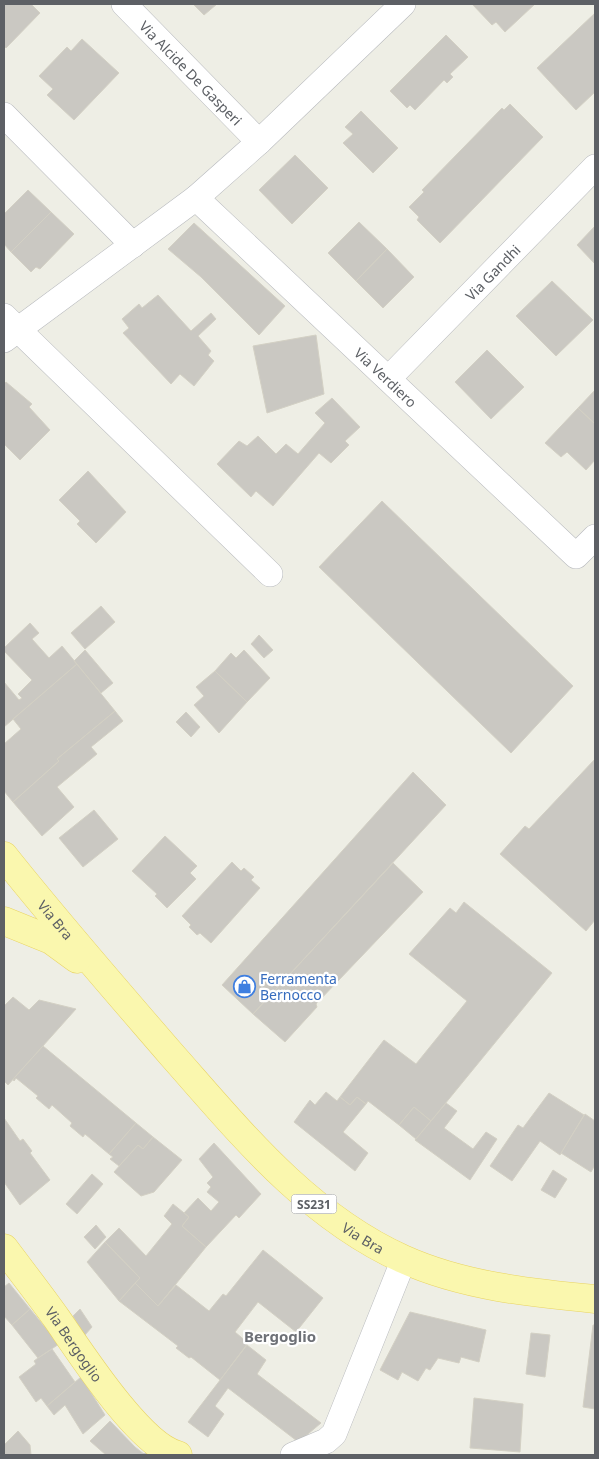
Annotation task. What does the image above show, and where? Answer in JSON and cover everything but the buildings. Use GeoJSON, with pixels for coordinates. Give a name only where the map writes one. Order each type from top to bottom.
{"type":"FeatureCollection","features":[{"type":"Feature","properties":{"kind":"main road","name":"Via Bra"},"geometry":{"type":"LineString","coordinates":[[4,856],[6,873],[4,883]]}},
{"type":"Feature","properties":{"kind":"main road","name":"Via Bra"},"geometry":{"type":"LineString","coordinates":[[4,856],[109,982],[250,1143],[323,1212],[359,1237],[404,1260],[437,1272],[482,1284],[548,1295],[595,1299]]}},
{"type":"Feature","properties":{"kind":"main road","name":"Via Bra"},"geometry":{"type":"LineString","coordinates":[[4,921],[51,940],[109,982]]}},
{"type":"Feature","properties":{"kind":"main road","name":"Via Bergoglio"},"geometry":{"type":"LineString","coordinates":[[4,1248],[145,1444],[178,1455]]}},
{"type":"Feature","properties":{"kind":"street","name":"Via Alcide De Gasperi"},"geometry":{"type":"LineString","coordinates":[[124,4],[259,142]]}},
{"type":"Feature","properties":{"kind":"street"},"geometry":{"type":"LineString","coordinates":[[270,574],[8,329],[133,246],[196,198],[259,142],[397,6]]}},
{"type":"Feature","properties":{"kind":"street"},"geometry":{"type":"LineString","coordinates":[[4,115],[133,246]]}},
{"type":"Feature","properties":{"kind":"street","name":"Via Gandhi"},"geometry":{"type":"LineString","coordinates":[[389,378],[595,166]]}},
{"type":"Feature","properties":{"kind":"street","name":"Via Verdiero"},"geometry":{"type":"LineString","coordinates":[[196,198],[576,556],[595,537]]}},
{"type":"Feature","properties":{"kind":"street"},"geometry":{"type":"LineString","coordinates":[[293,1455],[326,1441],[334,1434],[404,1260]]}},
{"type":"Feature","properties":{"kind":"place","name":"Ferramenta Bernocco"},"geometry":{"type":"Point","coordinates":[244,986]}},
{"type":"Feature","properties":{"kind":"district","name":"Bergoglio"},"geometry":{"type":"Point","coordinates":[280,1336]}}]}
